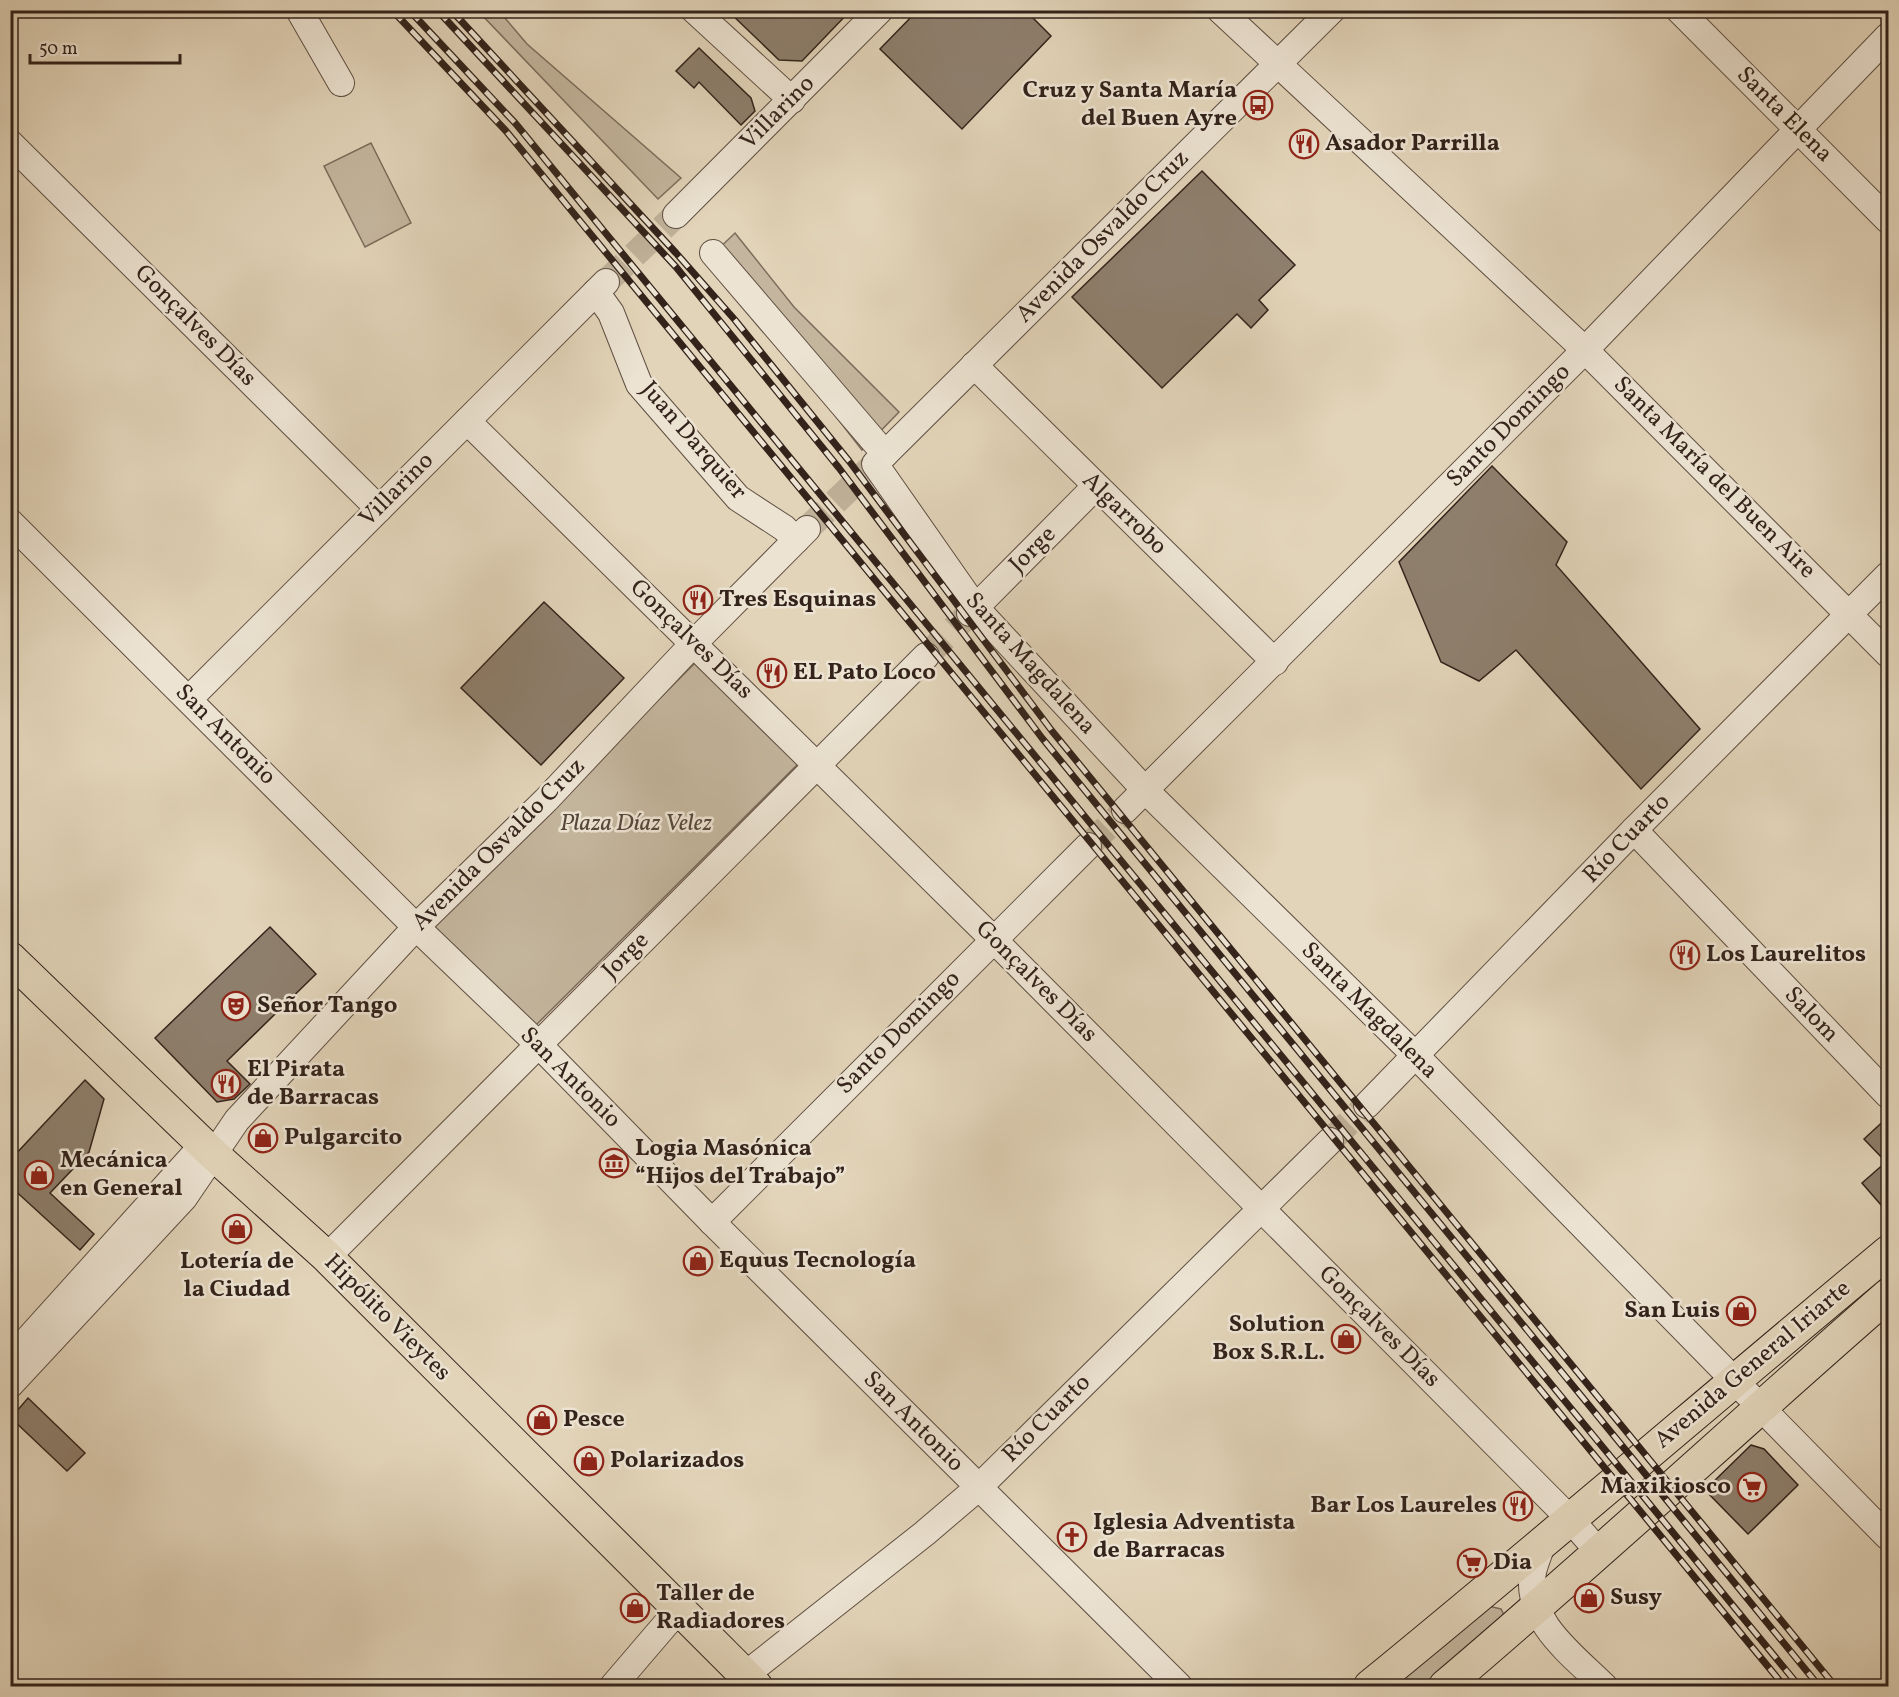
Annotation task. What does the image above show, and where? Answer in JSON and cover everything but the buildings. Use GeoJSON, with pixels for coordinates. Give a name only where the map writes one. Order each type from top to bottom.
{"type":"FeatureCollection","features":[{"type":"Feature","properties":{"kind":"main road","name":"Hipólito Vieytes"},"geometry":{"type":"LineString","coordinates":[[10,958],[208,1150],[327,1257],[750,1681]]}},
{"type":"Feature","properties":{"kind":"main road","name":"Avenida General Iriarte"},"geometry":{"type":"LineString","coordinates":[[1370,1686],[1542,1545],[1888,1252]]}},
{"type":"Feature","properties":{"kind":"main road","name":"Avenida General Iriarte"},"geometry":{"type":"LineString","coordinates":[[1444,1686],[1536,1609],[1759,1407],[1888,1295]]}},
{"type":"Feature","properties":{"kind":"street"},"geometry":{"type":"LineString","coordinates":[[299,10],[341,83]]}},
{"type":"Feature","properties":{"kind":"street"},"geometry":{"type":"LineString","coordinates":[[694,10],[792,100]]}},
{"type":"Feature","properties":{"kind":"street","name":"Villarino"},"geometry":{"type":"LineString","coordinates":[[676,215],[880,10]]}},
{"type":"Feature","properties":{"kind":"street","name":"Santa María del Buen Aire"},"geometry":{"type":"LineString","coordinates":[[1220,10],[1585,350],[1850,612],[1888,654]]}},
{"type":"Feature","properties":{"kind":"street","name":"Avenida Osvaldo Cruz"},"geometry":{"type":"LineString","coordinates":[[880,459],[1332,10]]}},
{"type":"Feature","properties":{"kind":"street","name":"Santa Elena"},"geometry":{"type":"LineString","coordinates":[[1679,10],[1888,220]]}},
{"type":"Feature","properties":{"kind":"street","name":"Santo Domingo"},"geometry":{"type":"LineString","coordinates":[[1125,810],[1585,350],[1799,131],[1888,36]]}},
{"type":"Feature","properties":{"kind":"street","name":"Gonçalves Días"},"geometry":{"type":"LineString","coordinates":[[10,143],[379,509]]}},
{"type":"Feature","properties":{"kind":"street","name":"Santa Magdalena"},"geometry":{"type":"LineString","coordinates":[[713,253],[880,459],[972,610],[1146,790],[1417,1057],[1888,1537]]}},
{"type":"Feature","properties":{"kind":"street","name":"Villarino"},"geometry":{"type":"LineString","coordinates":[[189,699],[601,287]]}},
{"type":"Feature","properties":{"kind":"street","name":"Juan Darquier"},"geometry":{"type":"LineString","coordinates":[[601,287],[639,384],[738,498],[784,528],[801,535]]}},
{"type":"Feature","properties":{"kind":"street","name":"Algarrobo"},"geometry":{"type":"LineString","coordinates":[[974,365],[1275,662]]}},
{"type":"Feature","properties":{"kind":"street","name":"Gonçalves Días"},"geometry":{"type":"LineString","coordinates":[[467,421],[993,939],[1571,1520],[1598,1551]]}},
{"type":"Feature","properties":{"kind":"street","name":"Jorge"},"geometry":{"type":"LineString","coordinates":[[972,610],[1096,486]]}},
{"type":"Feature","properties":{"kind":"street","name":"San Antonio"},"geometry":{"type":"LineString","coordinates":[[10,522],[416,927],[538,1044],[712,1222],[1179,1686]]}},
{"type":"Feature","properties":{"kind":"street","name":"Avenida Osvaldo Cruz"},"geometry":{"type":"LineString","coordinates":[[10,1359],[416,927],[546,800],[801,535]]}},
{"type":"Feature","properties":{"kind":"street","name":"Río Cuarto"},"geometry":{"type":"LineString","coordinates":[[1367,1105],[1417,1057],[1634,830],[1888,575]]}},
{"type":"Feature","properties":{"kind":"street","name":"Jorge"},"geometry":{"type":"LineString","coordinates":[[327,1257],[926,656]]}},
{"type":"Feature","properties":{"kind":"street","name":"Salom"},"geometry":{"type":"LineString","coordinates":[[1634,830],[1888,1095]]}},
{"type":"Feature","properties":{"kind":"street","name":"Santo Domingo"},"geometry":{"type":"LineString","coordinates":[[712,1222],[1088,846]]}},
{"type":"Feature","properties":{"kind":"street","name":"Río Cuarto"},"geometry":{"type":"LineString","coordinates":[[750,1681],[979,1487],[1330,1141]]}},
{"type":"Feature","properties":{"kind":"street","name":"Avenida Osvaldo Cruz"},"geometry":{"type":"LineString","coordinates":[[10,1385],[184,1198],[208,1150]]}},
{"type":"Feature","properties":{"kind":"street"},"geometry":{"type":"LineString","coordinates":[[1542,1545],[1533,1572],[1532,1587],[1536,1609],[1551,1633],[1604,1686]]}},
{"type":"Feature","properties":{"kind":"street"},"geometry":{"type":"LineString","coordinates":[[613,1686],[678,1610]]}},
{"type":"Feature","properties":{"kind":"green space"},"geometry":{"type":"Polygon","coordinates":[[[478,11],[499,11],[527,44],[681,178],[658,199],[478,11]]]}},
{"type":"Feature","properties":{"kind":"green space"},"geometry":{"type":"Polygon","coordinates":[[[371,143],[411,223],[365,247],[324,166],[371,143]]]}},
{"type":"Feature","properties":{"kind":"green space"},"geometry":{"type":"Polygon","coordinates":[[[735,233],[794,307],[899,412],[862,450],[711,256],[735,233]]]}},
{"type":"Feature","properties":{"kind":"green space","name":"Plaza Díaz Velez"},"geometry":{"type":"Polygon","coordinates":[[[699,659],[801,761],[528,1033],[426,932],[699,659]]]}},
{"type":"Feature","properties":{"kind":"green space"},"geometry":{"type":"Polygon","coordinates":[[[1488,1606],[1501,1609],[1505,1617],[1501,1625],[1430,1686],[1386,1686],[1488,1606]]]}},
{"type":"Feature","properties":{"kind":"tunnel"},"geometry":{"type":"LineString","coordinates":[[606,282],[676,215]]}},
{"type":"Feature","properties":{"kind":"tunnel"},"geometry":{"type":"LineString","coordinates":[[807,529],[875,464]]}},
{"type":"Feature","properties":{"kind":"tunnel"},"geometry":{"type":"LineString","coordinates":[[926,656],[970,613]]}},
{"type":"Feature","properties":{"kind":"tunnel"},"geometry":{"type":"LineString","coordinates":[[1088,846],[1125,810]]}},
{"type":"Feature","properties":{"kind":"tunnel"},"geometry":{"type":"LineString","coordinates":[[1330,1141],[1367,1105]]}},
{"type":"Feature","properties":{"kind":"railway"},"geometry":{"type":"LineString","coordinates":[[392,10],[506,131],[1784,1686]]}},
{"type":"Feature","properties":{"kind":"railway"},"geometry":{"type":"LineString","coordinates":[[409,10],[516,124],[1799,1686]]}},
{"type":"Feature","properties":{"kind":"railway"},"geometry":{"type":"LineString","coordinates":[[437,10],[676,267],[839,468],[1042,738],[1819,1686]]}},
{"type":"Feature","properties":{"kind":"railway"},"geometry":{"type":"LineString","coordinates":[[451,10],[735,320],[849,461],[1052,731],[1835,1686]]}},
{"type":"Feature","properties":{"kind":"place","name":"Cruz y Santa María del Buen Ayre"},"geometry":{"type":"Point","coordinates":[1258,105]}},
{"type":"Feature","properties":{"kind":"place","name":"Asador Parrilla"},"geometry":{"type":"Point","coordinates":[1304,144]}},
{"type":"Feature","properties":{"kind":"place","name":"Tres Esquinas"},"geometry":{"type":"Point","coordinates":[698,600]}},
{"type":"Feature","properties":{"kind":"place","name":"EL Pato Loco"},"geometry":{"type":"Point","coordinates":[772,673]}},
{"type":"Feature","properties":{"kind":"place","name":"Los Laurelitos"},"geometry":{"type":"Point","coordinates":[1685,955]}},
{"type":"Feature","properties":{"kind":"place","name":"Señor Tango"},"geometry":{"type":"Point","coordinates":[236,1006]}},
{"type":"Feature","properties":{"kind":"place","name":"El Pirata de Barracas"},"geometry":{"type":"Point","coordinates":[226,1084]}},
{"type":"Feature","properties":{"kind":"place","name":"Pulgarcito"},"geometry":{"type":"Point","coordinates":[263,1138]}},
{"type":"Feature","properties":{"kind":"place","name":"Logia Masónica “Hijos del Trabajo”"},"geometry":{"type":"Point","coordinates":[614,1163]}},
{"type":"Feature","properties":{"kind":"place","name":"Mecánica en General"},"geometry":{"type":"Point","coordinates":[39,1175]}},
{"type":"Feature","properties":{"kind":"place","name":"Lotería de la Ciudad"},"geometry":{"type":"Point","coordinates":[237,1229]}},
{"type":"Feature","properties":{"kind":"place","name":"Equus Tecnología"},"geometry":{"type":"Point","coordinates":[698,1261]}},
{"type":"Feature","properties":{"kind":"place","name":"San Luis"},"geometry":{"type":"Point","coordinates":[1741,1311]}},
{"type":"Feature","properties":{"kind":"place","name":"Solution Box S.R.L."},"geometry":{"type":"Point","coordinates":[1346,1339]}},
{"type":"Feature","properties":{"kind":"place","name":"Pesce"},"geometry":{"type":"Point","coordinates":[542,1420]}},
{"type":"Feature","properties":{"kind":"place","name":"Polarizados"},"geometry":{"type":"Point","coordinates":[589,1461]}},
{"type":"Feature","properties":{"kind":"place","name":"Maxikiosco"},"geometry":{"type":"Point","coordinates":[1752,1487]}},
{"type":"Feature","properties":{"kind":"place","name":"Bar Los Laureles"},"geometry":{"type":"Point","coordinates":[1518,1506]}},
{"type":"Feature","properties":{"kind":"place","name":"Iglesia Adventista de Barracas"},"geometry":{"type":"Point","coordinates":[1072,1537]}},
{"type":"Feature","properties":{"kind":"place","name":"Dia"},"geometry":{"type":"Point","coordinates":[1472,1563]}},
{"type":"Feature","properties":{"kind":"place","name":"Susy"},"geometry":{"type":"Point","coordinates":[1589,1598]}},
{"type":"Feature","properties":{"kind":"place","name":"Taller de Radiadores"},"geometry":{"type":"Point","coordinates":[635,1608]}}]}
